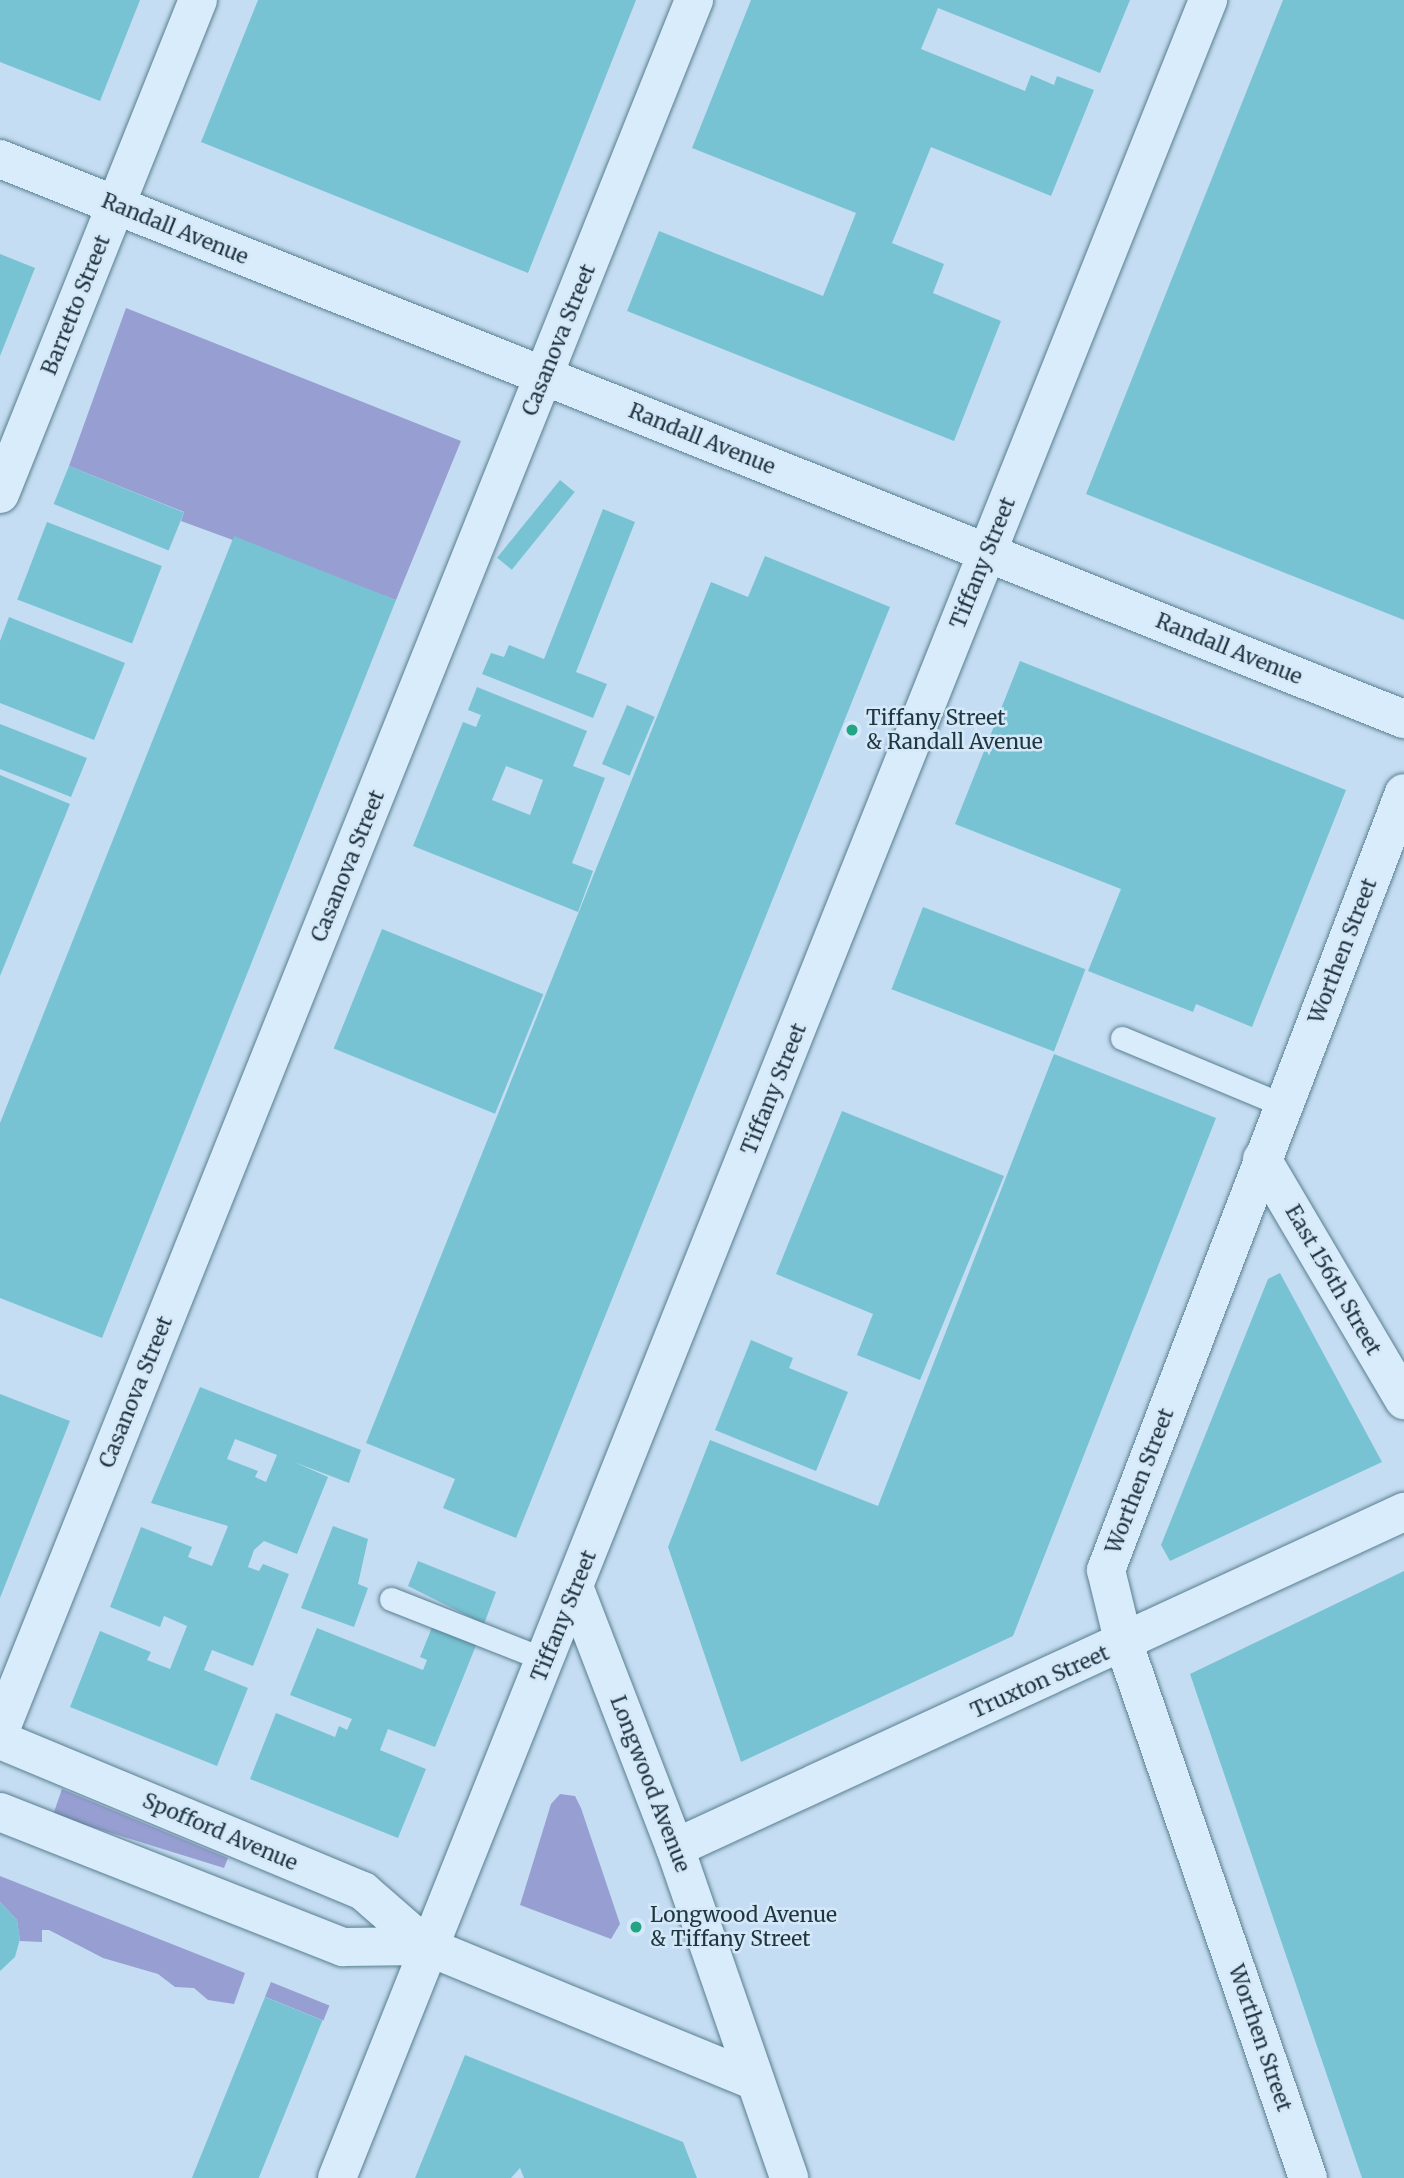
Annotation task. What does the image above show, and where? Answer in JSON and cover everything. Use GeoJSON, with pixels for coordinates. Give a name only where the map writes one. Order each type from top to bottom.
{"type":"FeatureCollection","features":[{"type":"Feature","properties":{"kind":"street","name":"Barretto Street"},"geometry":{"type":"LineString","coordinates":[[0,494],[198,0]]}},
{"type":"Feature","properties":{"kind":"street","name":"Casanova Street"},"geometry":{"type":"LineString","coordinates":[[0,1731],[694,0]]}},
{"type":"Feature","properties":{"kind":"street","name":"Tiffany Street"},"geometry":{"type":"LineString","coordinates":[[337,2178],[426,1947],[575,1589],[1208,0]]}},
{"type":"Feature","properties":{"kind":"street","name":"Randall Avenue"},"geometry":{"type":"LineString","coordinates":[[0,159],[1404,719]]}},
{"type":"Feature","properties":{"kind":"street","name":"Worthen Street"},"geometry":{"type":"LineString","coordinates":[[1308,2178],[1125,1644],[1106,1570],[1404,793]]}},
{"type":"Feature","properties":{"kind":"street","name":"East 156th Street"},"geometry":{"type":"LineString","coordinates":[[1262,1159],[1404,1400]]}},
{"type":"Feature","properties":{"kind":"street","name":"Truxton Street"},"geometry":{"type":"LineString","coordinates":[[675,1848],[1125,1644],[1404,1512]]}},
{"type":"Feature","properties":{"kind":"street","name":"Longwood Avenue"},"geometry":{"type":"LineString","coordinates":[[575,1589],[675,1848],[789,2178]]}},
{"type":"Feature","properties":{"kind":"street","name":"Spofford Avenue"},"geometry":{"type":"LineString","coordinates":[[0,1740],[363,1891],[426,1947],[755,2081]]}},
{"type":"Feature","properties":{"kind":"street","name":"Spofford Avenue"},"geometry":{"type":"LineString","coordinates":[[0,1812],[343,1947],[426,1947]]}},
{"type":"Feature","properties":{"kind":"lane"},"geometry":{"type":"LineString","coordinates":[[1122,1038],[1283,1105]]}},
{"type":"Feature","properties":{"kind":"lane"},"geometry":{"type":"LineString","coordinates":[[391,1599],[546,1660]]}},
{"type":"Feature","properties":{"kind":"shaded area"},"geometry":{"type":"Polygon","coordinates":[[[126,308],[461,441],[396,600],[181,521],[184,512],[69,466],[126,308]]]}},
{"type":"Feature","properties":{"kind":"shaded area"},"geometry":{"type":"Polygon","coordinates":[[[62,1789],[228,1858],[224,1868],[53,1815],[62,1789]]]}},
{"type":"Feature","properties":{"kind":"shaded area"},"geometry":{"type":"Polygon","coordinates":[[[560,1794],[575,1796],[581,1808],[620,1924],[611,1939],[520,1905],[551,1804],[560,1794]]]}},
{"type":"Feature","properties":{"kind":"shaded area"},"geometry":{"type":"Polygon","coordinates":[[[0,1876],[245,1973],[234,2004],[208,2000],[194,1988],[175,1987],[158,1974],[103,1958],[49,1930],[42,1930],[42,1942],[20,1941],[17,1920],[0,1902],[0,1876]]]}},
{"type":"Feature","properties":{"kind":"shaded area"},"geometry":{"type":"Polygon","coordinates":[[[271,1982],[329,2006],[323,2020],[265,1997],[271,1982]]]}},
{"type":"Feature","properties":{"kind":"building"},"geometry":{"type":"Polygon","coordinates":[[[0,0],[140,0],[100,101],[0,62],[0,0]]]}},
{"type":"Feature","properties":{"kind":"building"},"geometry":{"type":"Polygon","coordinates":[[[258,0],[636,0],[528,273],[201,142],[258,0]]]}},
{"type":"Feature","properties":{"kind":"building"},"geometry":{"type":"Polygon","coordinates":[[[751,0],[1130,0],[1100,73],[938,8],[921,49],[1025,91],[1031,75],[1054,85],[1057,76],[1094,90],[1051,196],[931,147],[892,243],[944,264],[933,293],[1001,321],[954,441],[627,311],[659,231],[823,296],[856,213],[692,148],[751,0]]]}},
{"type":"Feature","properties":{"kind":"building"},"geometry":{"type":"Polygon","coordinates":[[[1283,0],[1404,0],[1404,620],[1086,494],[1283,0]]]}},
{"type":"Feature","properties":{"kind":"building"},"geometry":{"type":"Polygon","coordinates":[[[0,254],[35,268],[0,356],[0,254]]]}},
{"type":"Feature","properties":{"kind":"building"},"geometry":{"type":"Polygon","coordinates":[[[69,466],[184,512],[169,550],[54,504],[69,466]]]}},
{"type":"Feature","properties":{"kind":"building"},"geometry":{"type":"Polygon","coordinates":[[[560,480],[575,492],[512,570],[497,558],[560,480]]]}},
{"type":"Feature","properties":{"kind":"building"},"geometry":{"type":"Polygon","coordinates":[[[603,509],[635,522],[576,672],[607,684],[593,718],[482,674],[491,653],[504,657],[509,645],[544,659],[603,509]]]}},
{"type":"Feature","properties":{"kind":"building"},"geometry":{"type":"Polygon","coordinates":[[[47,522],[162,566],[132,644],[17,599],[47,522]]]}},
{"type":"Feature","properties":{"kind":"building"},"geometry":{"type":"Polygon","coordinates":[[[234,536],[396,600],[102,1338],[0,1298],[0,1123],[234,536]]]}},
{"type":"Feature","properties":{"kind":"building"},"geometry":{"type":"Polygon","coordinates":[[[765,556],[890,607],[516,1538],[443,1508],[455,1479],[366,1443],[711,582],[748,597],[765,556]]]}},
{"type":"Feature","properties":{"kind":"building"},"geometry":{"type":"Polygon","coordinates":[[[9,617],[125,663],[94,740],[0,703],[0,641],[9,617]]]}},
{"type":"Feature","properties":{"kind":"building"},"geometry":{"type":"Polygon","coordinates":[[[1020,661],[1346,790],[1252,1027],[1196,1004],[1193,1012],[1088,971],[1121,889],[955,824],[1020,661]]]}},
{"type":"Feature","properties":{"kind":"building"},"geometry":{"type":"Polygon","coordinates":[[[477,687],[587,731],[573,766],[605,778],[572,863],[593,871],[578,912],[413,846],[463,722],[476,727],[481,715],[468,710],[477,687]],[[506,766],[492,800],[530,815],[543,780],[506,766]]]}},
{"type":"Feature","properties":{"kind":"building"},"geometry":{"type":"Polygon","coordinates":[[[627,705],[655,717],[630,776],[602,764],[627,705]]]}},
{"type":"Feature","properties":{"kind":"building"},"geometry":{"type":"Polygon","coordinates":[[[0,724],[87,758],[71,797],[0,769],[0,724]]]}},
{"type":"Feature","properties":{"kind":"building"},"geometry":{"type":"Polygon","coordinates":[[[0,775],[70,804],[0,976],[0,775]]]}},
{"type":"Feature","properties":{"kind":"building"},"geometry":{"type":"Polygon","coordinates":[[[923,907],[1085,969],[1054,1052],[891,989],[923,907]]]}},
{"type":"Feature","properties":{"kind":"building"},"geometry":{"type":"Polygon","coordinates":[[[382,929],[543,994],[495,1114],[334,1049],[382,929]]]}},
{"type":"Feature","properties":{"kind":"building"},"geometry":{"type":"Polygon","coordinates":[[[1054,1054],[1216,1118],[1013,1636],[741,1762],[668,1547],[710,1440],[878,1506],[1054,1054]]]}},
{"type":"Feature","properties":{"kind":"building"},"geometry":{"type":"Polygon","coordinates":[[[842,1111],[1004,1176],[920,1380],[857,1355],[873,1314],[776,1274],[842,1111]]]}},
{"type":"Feature","properties":{"kind":"building"},"geometry":{"type":"Polygon","coordinates":[[[1280,1273],[1382,1462],[1170,1561],[1161,1545],[1268,1279],[1280,1273]]]}},
{"type":"Feature","properties":{"kind":"building"},"geometry":{"type":"Polygon","coordinates":[[[751,1340],[793,1358],[789,1368],[848,1392],[816,1471],[715,1430],[751,1340]]]}},
{"type":"Feature","properties":{"kind":"building"},"geometry":{"type":"Polygon","coordinates":[[[200,1387],[361,1450],[349,1483],[294,1462],[328,1477],[297,1554],[264,1541],[254,1550],[248,1567],[259,1571],[263,1564],[289,1574],[253,1666],[212,1650],[204,1670],[248,1688],[217,1766],[70,1707],[100,1631],[151,1652],[147,1660],[170,1669],[187,1626],[164,1616],[160,1627],[110,1607],[141,1527],[192,1547],[188,1557],[212,1566],[228,1526],[151,1503],[200,1387]],[[235,1439],[227,1459],[258,1471],[255,1477],[266,1482],[277,1455],[235,1439]]]}},
{"type":"Feature","properties":{"kind":"building"},"geometry":{"type":"Polygon","coordinates":[[[0,1394],[70,1421],[0,1598],[0,1394]]]}},
{"type":"Feature","properties":{"kind":"building"},"geometry":{"type":"Polygon","coordinates":[[[333,1526],[368,1539],[358,1584],[368,1588],[354,1627],[301,1608],[333,1526]]]}},
{"type":"Feature","properties":{"kind":"building"},"geometry":{"type":"Polygon","coordinates":[[[418,1561],[496,1592],[484,1624],[408,1586],[418,1561]]]}},
{"type":"Feature","properties":{"kind":"building"},"geometry":{"type":"Polygon","coordinates":[[[1404,1571],[1404,2178],[1362,2178],[1190,1674],[1404,1571]]]}},
{"type":"Feature","properties":{"kind":"building"},"geometry":{"type":"Polygon","coordinates":[[[433,1625],[477,1643],[435,1747],[388,1729],[380,1750],[426,1769],[398,1838],[250,1779],[276,1713],[335,1737],[339,1726],[347,1730],[352,1719],[290,1695],[317,1628],[423,1670],[427,1660],[420,1657],[433,1625]]]}},
{"type":"Feature","properties":{"kind":"building"},"geometry":{"type":"Polygon","coordinates":[[[0,1902],[17,1920],[20,1939],[15,1957],[0,1971],[0,1902]]]}},
{"type":"Feature","properties":{"kind":"building"},"geometry":{"type":"Polygon","coordinates":[[[265,1997],[322,2020],[259,2178],[192,2178],[265,1997]]]}},
{"type":"Feature","properties":{"kind":"building"},"geometry":{"type":"Polygon","coordinates":[[[465,2055],[683,2142],[697,2178],[524,2178],[520,2168],[511,2178],[415,2178],[465,2055]]]}},
{"type":"Feature","properties":{"kind":"place","name":"Tiffany Street & Randall Avenue"},"geometry":{"type":"Point","coordinates":[852,730]}},
{"type":"Feature","properties":{"kind":"place","name":"Longwood Avenue & Tiffany Street"},"geometry":{"type":"Point","coordinates":[636,1927]}}]}
